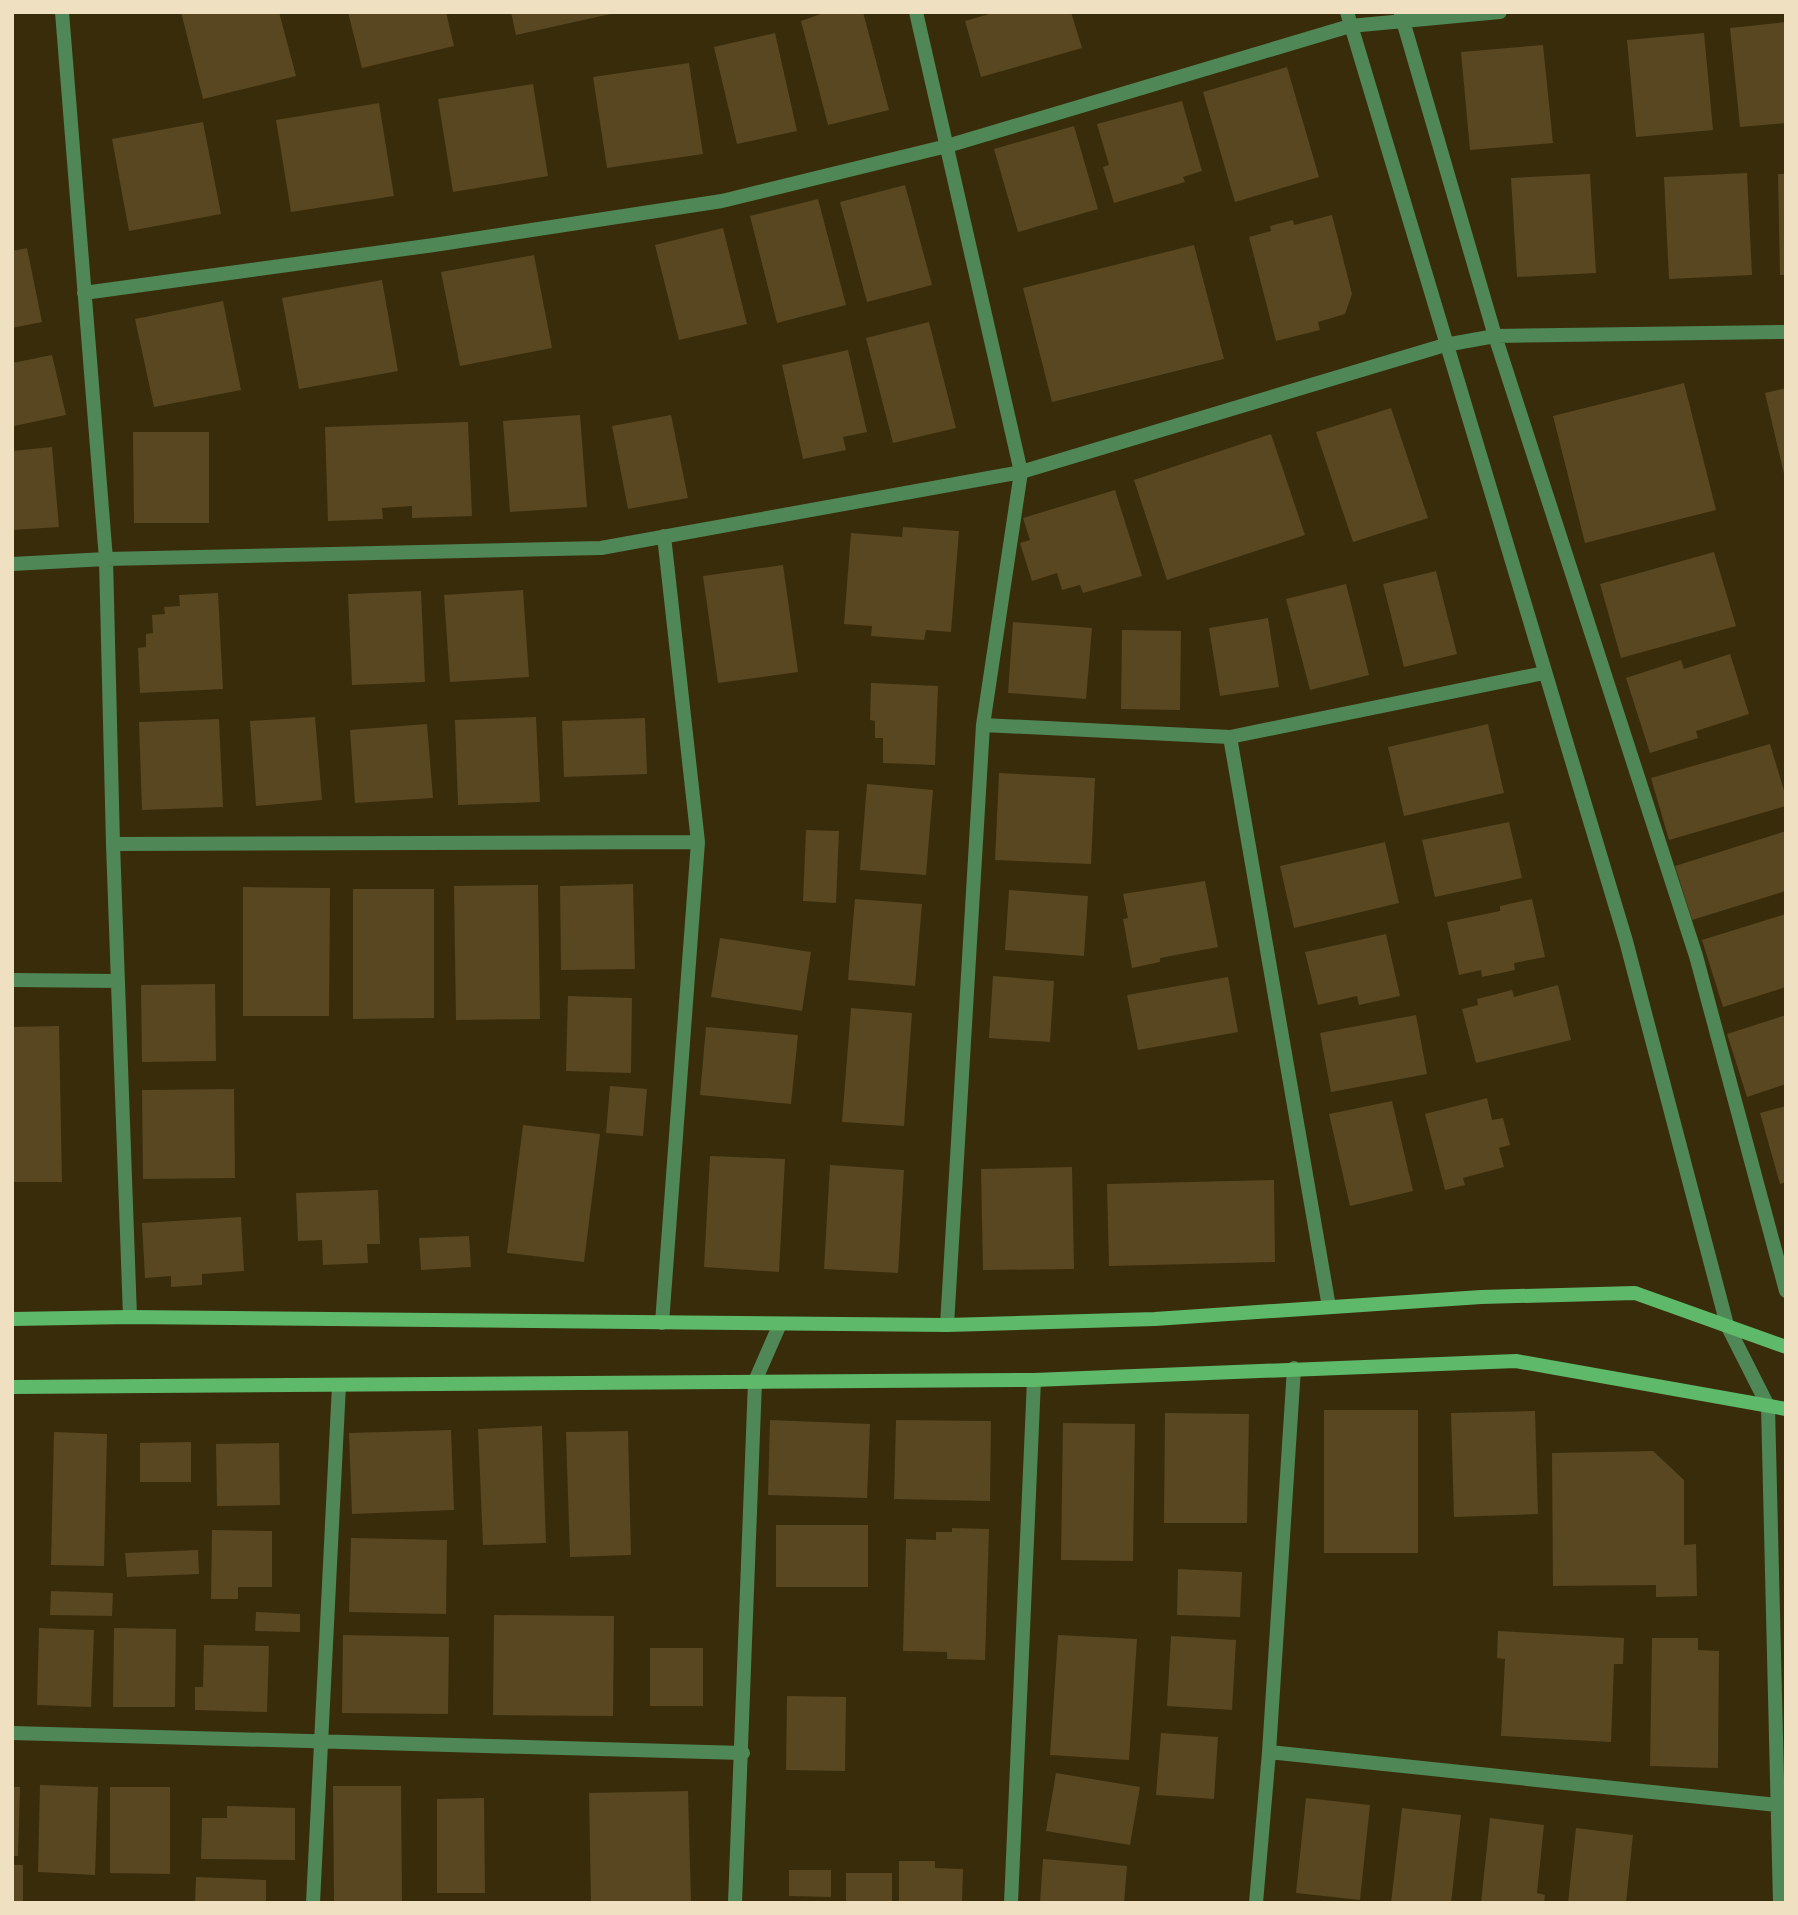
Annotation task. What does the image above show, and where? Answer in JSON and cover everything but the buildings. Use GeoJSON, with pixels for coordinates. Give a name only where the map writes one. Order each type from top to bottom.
{"type":"FeatureCollection","features":[{"type":"Feature","properties":{"kind":"street"},"geometry":{"type":"LineString","coordinates":[[62,12],[107,559],[113,844],[130,1317]]}},
{"type":"Feature","properties":{"kind":"street"},"geometry":{"type":"LineString","coordinates":[[916,12],[1021,472],[983,725],[947,1325]]}},
{"type":"Feature","properties":{"kind":"street"},"geometry":{"type":"LineString","coordinates":[[85,293],[434,245],[722,201],[947,146],[1348,19],[1500,12]]}},
{"type":"Feature","properties":{"kind":"street"},"geometry":{"type":"LineString","coordinates":[[1402,17],[1495,336],[1696,956],[1786,1291]]}},
{"type":"Feature","properties":{"kind":"street"},"geometry":{"type":"LineString","coordinates":[[1348,19],[1626,941],[1727,1325],[1768,1406],[1780,1903]]}},
{"type":"Feature","properties":{"kind":"street"},"geometry":{"type":"LineString","coordinates":[[12,564],[107,559],[601,548],[1021,472],[1445,345],[1495,336],[1786,332]]}},
{"type":"Feature","properties":{"kind":"street"},"geometry":{"type":"LineString","coordinates":[[662,1323],[698,842],[664,536]]}},
{"type":"Feature","properties":{"kind":"street"},"geometry":{"type":"LineString","coordinates":[[983,725],[1230,737],[1544,673]]}},
{"type":"Feature","properties":{"kind":"street"},"geometry":{"type":"LineString","coordinates":[[1230,737],[1329,1307]]}},
{"type":"Feature","properties":{"kind":"street"},"geometry":{"type":"LineString","coordinates":[[113,844],[698,842]]}},
{"type":"Feature","properties":{"kind":"street"},"geometry":{"type":"LineString","coordinates":[[12,980],[118,981]]}},
{"type":"Feature","properties":{"kind":"street"},"geometry":{"type":"LineString","coordinates":[[12,1318],[947,1325],[1155,1319],[1481,1297],[1635,1293],[1786,1347]]}},
{"type":"Feature","properties":{"kind":"street"},"geometry":{"type":"LineString","coordinates":[[736,1903],[755,1381],[780,1324]]}},
{"type":"Feature","properties":{"kind":"street"},"geometry":{"type":"LineString","coordinates":[[12,1387],[1034,1380],[1516,1361],[1786,1409]]}},
{"type":"Feature","properties":{"kind":"street"},"geometry":{"type":"LineString","coordinates":[[1256,1903],[1269,1752],[1294,1368]]}},
{"type":"Feature","properties":{"kind":"street"},"geometry":{"type":"LineString","coordinates":[[1011,1903],[1034,1380]]}},
{"type":"Feature","properties":{"kind":"street"},"geometry":{"type":"LineString","coordinates":[[313,1903],[339,1385]]}},
{"type":"Feature","properties":{"kind":"street"},"geometry":{"type":"LineString","coordinates":[[12,1733],[743,1753]]}},
{"type":"Feature","properties":{"kind":"street"},"geometry":{"type":"LineString","coordinates":[[1269,1752],[1777,1805]]}}]}
